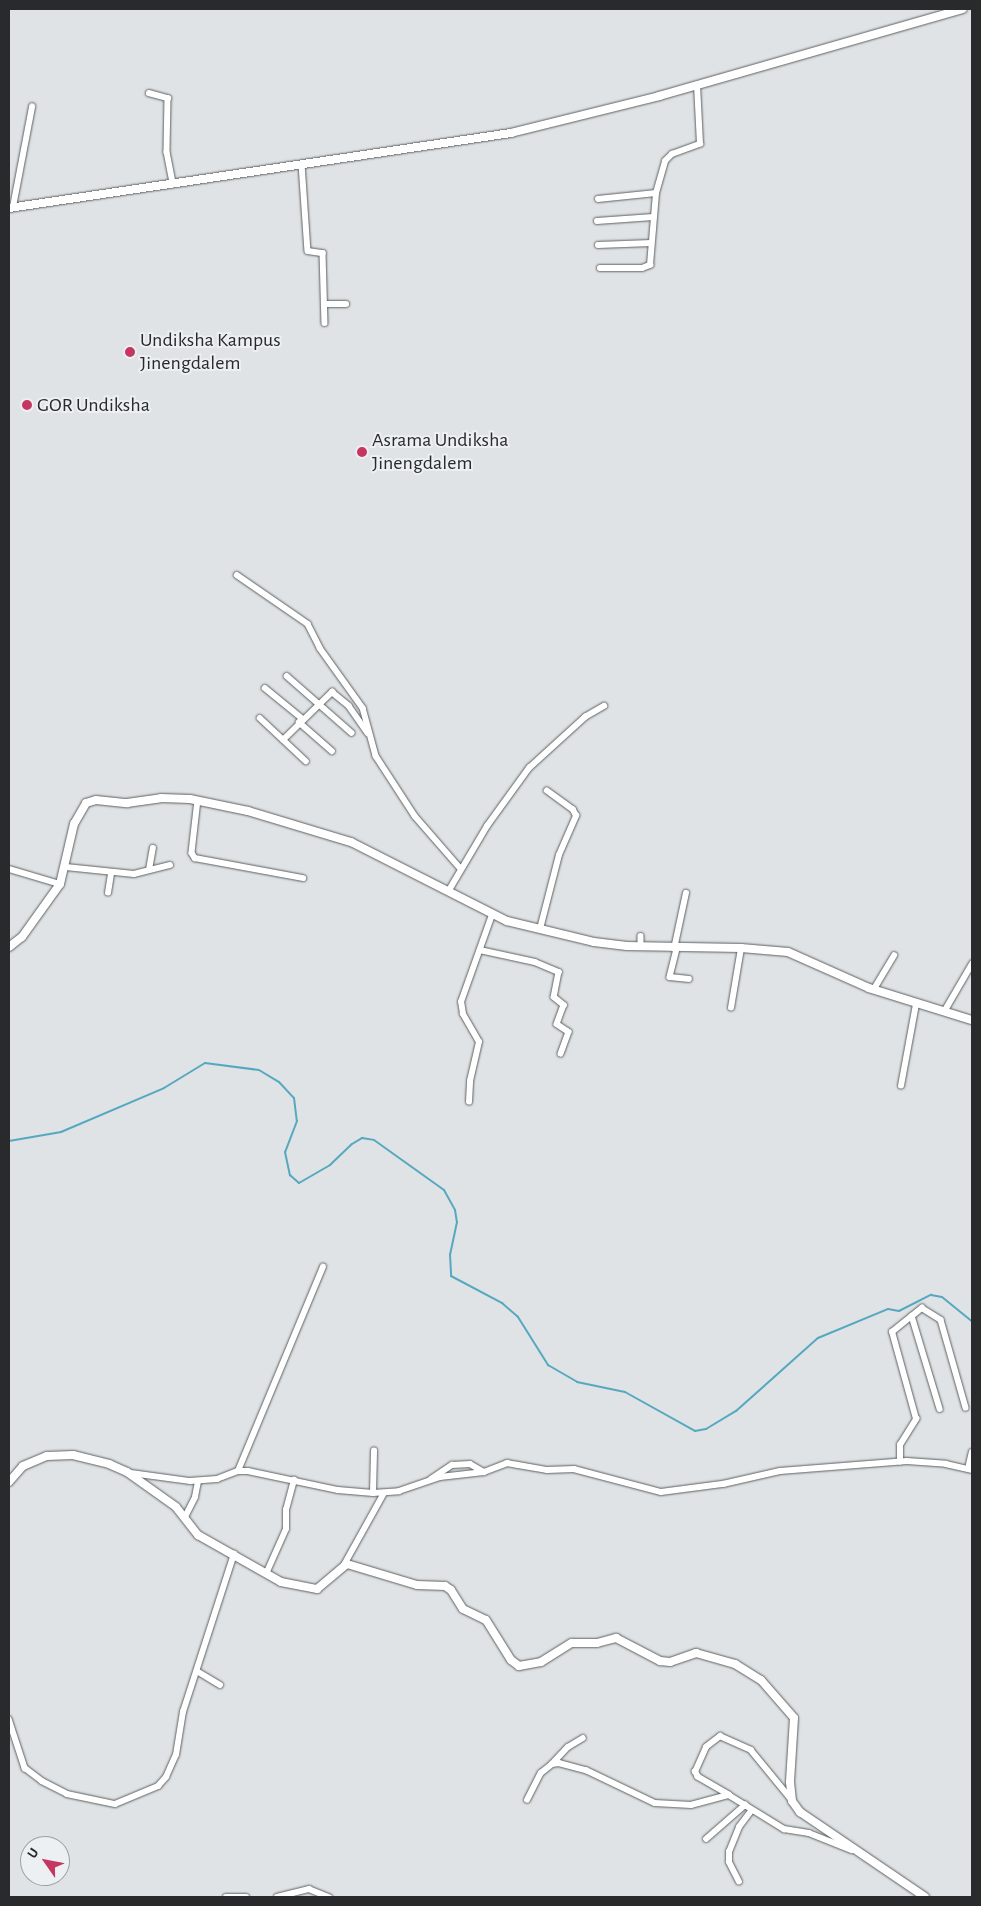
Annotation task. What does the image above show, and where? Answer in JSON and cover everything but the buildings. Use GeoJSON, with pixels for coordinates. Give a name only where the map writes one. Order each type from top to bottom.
{"type":"FeatureCollection","features":[{"type":"Feature","properties":{"kind":"street"},"geometry":{"type":"LineString","coordinates":[[32,107],[11,208],[511,133],[697,85],[963,9]]}},
{"type":"Feature","properties":{"kind":"street"},"geometry":{"type":"LineString","coordinates":[[600,268],[648,268],[656,193],[667,157],[700,144],[697,85]]}},
{"type":"Feature","properties":{"kind":"street"},"geometry":{"type":"LineString","coordinates":[[149,93],[168,98],[167,152],[174,184]]}},
{"type":"Feature","properties":{"kind":"street"},"geometry":{"type":"LineString","coordinates":[[302,164],[308,251],[323,252],[325,323]]}},
{"type":"Feature","properties":{"kind":"street"},"geometry":{"type":"LineString","coordinates":[[598,199],[656,193]]}},
{"type":"Feature","properties":{"kind":"street"},"geometry":{"type":"LineString","coordinates":[[597,220],[652,217]]}},
{"type":"Feature","properties":{"kind":"street"},"geometry":{"type":"LineString","coordinates":[[598,245],[651,243]]}},
{"type":"Feature","properties":{"kind":"street"},"geometry":{"type":"LineString","coordinates":[[325,304],[346,304]]}},
{"type":"Feature","properties":{"kind":"street"},"geometry":{"type":"LineString","coordinates":[[237,575],[303,617],[363,708],[376,756],[415,816],[460,869]]}},
{"type":"Feature","properties":{"kind":"street"},"geometry":{"type":"LineString","coordinates":[[287,676],[352,733]]}},
{"type":"Feature","properties":{"kind":"street"},"geometry":{"type":"LineString","coordinates":[[265,688],[332,751]]}},
{"type":"Feature","properties":{"kind":"street"},"geometry":{"type":"LineString","coordinates":[[283,740],[330,693],[335,694],[349,706],[369,735]]}},
{"type":"Feature","properties":{"kind":"street"},"geometry":{"type":"LineString","coordinates":[[448,892],[460,869],[529,768],[585,717],[604,706]]}},
{"type":"Feature","properties":{"kind":"street"},"geometry":{"type":"LineString","coordinates":[[260,718],[306,761]]}},
{"type":"Feature","properties":{"kind":"street"},"geometry":{"type":"LineString","coordinates":[[540,929],[559,854],[576,816],[573,810],[547,791]]}},
{"type":"Feature","properties":{"kind":"street"},"geometry":{"type":"LineString","coordinates":[[9,947],[22,937],[60,884],[66,867],[74,824],[90,801],[131,803],[167,797],[198,800],[248,811],[344,840],[492,915],[540,929],[602,944],[675,949],[741,948],[799,956],[874,989],[916,1004],[972,1020]]}},
{"type":"Feature","properties":{"kind":"street"},"geometry":{"type":"LineString","coordinates":[[198,800],[192,853],[195,858],[303,878]]}},
{"type":"Feature","properties":{"kind":"street"},"geometry":{"type":"LineString","coordinates":[[149,870],[153,848]]}},
{"type":"Feature","properties":{"kind":"street"},"geometry":{"type":"LineString","coordinates":[[66,867],[134,874],[170,866]]}},
{"type":"Feature","properties":{"kind":"street"},"geometry":{"type":"LineString","coordinates":[[9,868],[60,884]]}},
{"type":"Feature","properties":{"kind":"street"},"geometry":{"type":"LineString","coordinates":[[108,893],[111,873]]}},
{"type":"Feature","properties":{"kind":"street"},"geometry":{"type":"LineString","coordinates":[[686,893],[670,977],[688,979]]}},
{"type":"Feature","properties":{"kind":"street"},"geometry":{"type":"LineString","coordinates":[[469,1102],[470,1081],[479,1042],[463,1014],[461,1002],[492,915]]}},
{"type":"Feature","properties":{"kind":"street"},"geometry":{"type":"LineString","coordinates":[[641,936],[641,947]]}},
{"type":"Feature","properties":{"kind":"street"},"geometry":{"type":"LineString","coordinates":[[731,1008],[741,948]]}},
{"type":"Feature","properties":{"kind":"street"},"geometry":{"type":"LineString","coordinates":[[480,950],[535,962],[559,972],[554,997],[564,1008],[557,1024],[569,1032],[561,1054]]}},
{"type":"Feature","properties":{"kind":"street"},"geometry":{"type":"LineString","coordinates":[[874,989],[894,956]]}},
{"type":"Feature","properties":{"kind":"street"},"geometry":{"type":"LineString","coordinates":[[944,1012],[972,964]]}},
{"type":"Feature","properties":{"kind":"street"},"geometry":{"type":"LineString","coordinates":[[901,1086],[916,1004]]}},
{"type":"Feature","properties":{"kind":"street"},"geometry":{"type":"LineString","coordinates":[[238,1471],[324,1267]]}},
{"type":"Feature","properties":{"kind":"street"},"geometry":{"type":"LineString","coordinates":[[900,1462],[900,1446],[916,1419],[892,1332],[922,1308],[941,1320],[966,1408]]}},
{"type":"Feature","properties":{"kind":"street"},"geometry":{"type":"LineString","coordinates":[[912,1316],[940,1409]]}},
{"type":"Feature","properties":{"kind":"street"},"geometry":{"type":"LineString","coordinates":[[373,1494],[374,1451]]}},
{"type":"Feature","properties":{"kind":"street"},"geometry":{"type":"LineString","coordinates":[[9,1482],[24,1466],[58,1454],[89,1458],[127,1472],[198,1481],[218,1479],[238,1471],[294,1480],[338,1490],[373,1494],[384,1493],[449,1475],[484,1472],[507,1464],[546,1470],[574,1469],[661,1492],[734,1482],[780,1471],[900,1462],[934,1462],[970,1469],[972,1452]]}},
{"type":"Feature","properties":{"kind":"street"},"geometry":{"type":"LineString","coordinates":[[430,1481],[437,1473],[452,1465],[470,1464],[484,1472]]}},
{"type":"Feature","properties":{"kind":"street"},"geometry":{"type":"LineString","coordinates":[[127,1472],[185,1517],[198,1535],[266,1574],[290,1585],[317,1589],[329,1582],[344,1565],[384,1493]]}},
{"type":"Feature","properties":{"kind":"street"},"geometry":{"type":"LineString","coordinates":[[266,1574],[286,1529],[286,1510],[294,1480]]}},
{"type":"Feature","properties":{"kind":"street"},"geometry":{"type":"LineString","coordinates":[[185,1517],[195,1497],[198,1481]]}},
{"type":"Feature","properties":{"kind":"street"},"geometry":{"type":"LineString","coordinates":[[9,1719],[28,1771],[79,1798],[115,1804],[158,1786],[166,1777],[176,1754],[183,1712],[211,1616],[234,1554]]}},
{"type":"Feature","properties":{"kind":"street"},"geometry":{"type":"LineString","coordinates":[[344,1565],[417,1585],[448,1588],[463,1609],[486,1620],[511,1660],[519,1666],[541,1662],[572,1643],[597,1644],[616,1638],[660,1661],[670,1662],[696,1653],[724,1660],[748,1671],[772,1690],[794,1718],[790,1782],[792,1801]]}},
{"type":"Feature","properties":{"kind":"street"},"geometry":{"type":"LineString","coordinates":[[196,1671],[220,1685]]}},
{"type":"Feature","properties":{"kind":"street"},"geometry":{"type":"LineString","coordinates":[[853,1850],[810,1833],[784,1829],[698,1777],[694,1772],[706,1747],[714,1737],[720,1736],[751,1750],[808,1820],[925,1897]]}},
{"type":"Feature","properties":{"kind":"street"},"geometry":{"type":"LineString","coordinates":[[527,1800],[542,1773],[568,1747],[583,1738]]}},
{"type":"Feature","properties":{"kind":"street"},"geometry":{"type":"LineString","coordinates":[[552,1764],[586,1770],[662,1804],[692,1805],[729,1795]]}},
{"type":"Feature","properties":{"kind":"street"},"geometry":{"type":"LineString","coordinates":[[706,1839],[746,1806]]}},
{"type":"Feature","properties":{"kind":"street"},"geometry":{"type":"LineString","coordinates":[[739,1882],[729,1862],[729,1852],[737,1830],[752,1810]]}},
{"type":"Feature","properties":{"kind":"street"},"geometry":{"type":"LineString","coordinates":[[277,1897],[314,1890],[329,1897]]}},
{"type":"Feature","properties":{"kind":"street"},"geometry":{"type":"LineString","coordinates":[[226,1897],[246,1897]]}},
{"type":"Feature","properties":{"kind":"waterway"},"geometry":{"type":"LineString","coordinates":[[9,1141],[61,1132],[164,1088],[205,1063],[259,1070],[279,1082],[294,1098],[297,1121],[285,1152],[290,1175],[299,1183],[330,1165],[352,1144],[362,1138],[374,1140],[444,1190],[455,1210],[457,1222],[450,1254],[451,1276],[502,1303],[518,1317],[548,1365],[577,1382],[625,1392],[695,1431],[706,1429],[736,1411],[818,1338],[888,1309],[899,1311],[931,1295],[942,1297],[972,1321]]}},
{"type":"Feature","properties":{"kind":"place","name":"Undiksha Kampus Jinengdalem"},"geometry":{"type":"Point","coordinates":[130,352]}},
{"type":"Feature","properties":{"kind":"place","name":"GOR Undiksha"},"geometry":{"type":"Point","coordinates":[27,405]}},
{"type":"Feature","properties":{"kind":"place","name":"Asrama Undiksha Jinengdalem"},"geometry":{"type":"Point","coordinates":[362,452]}}]}
